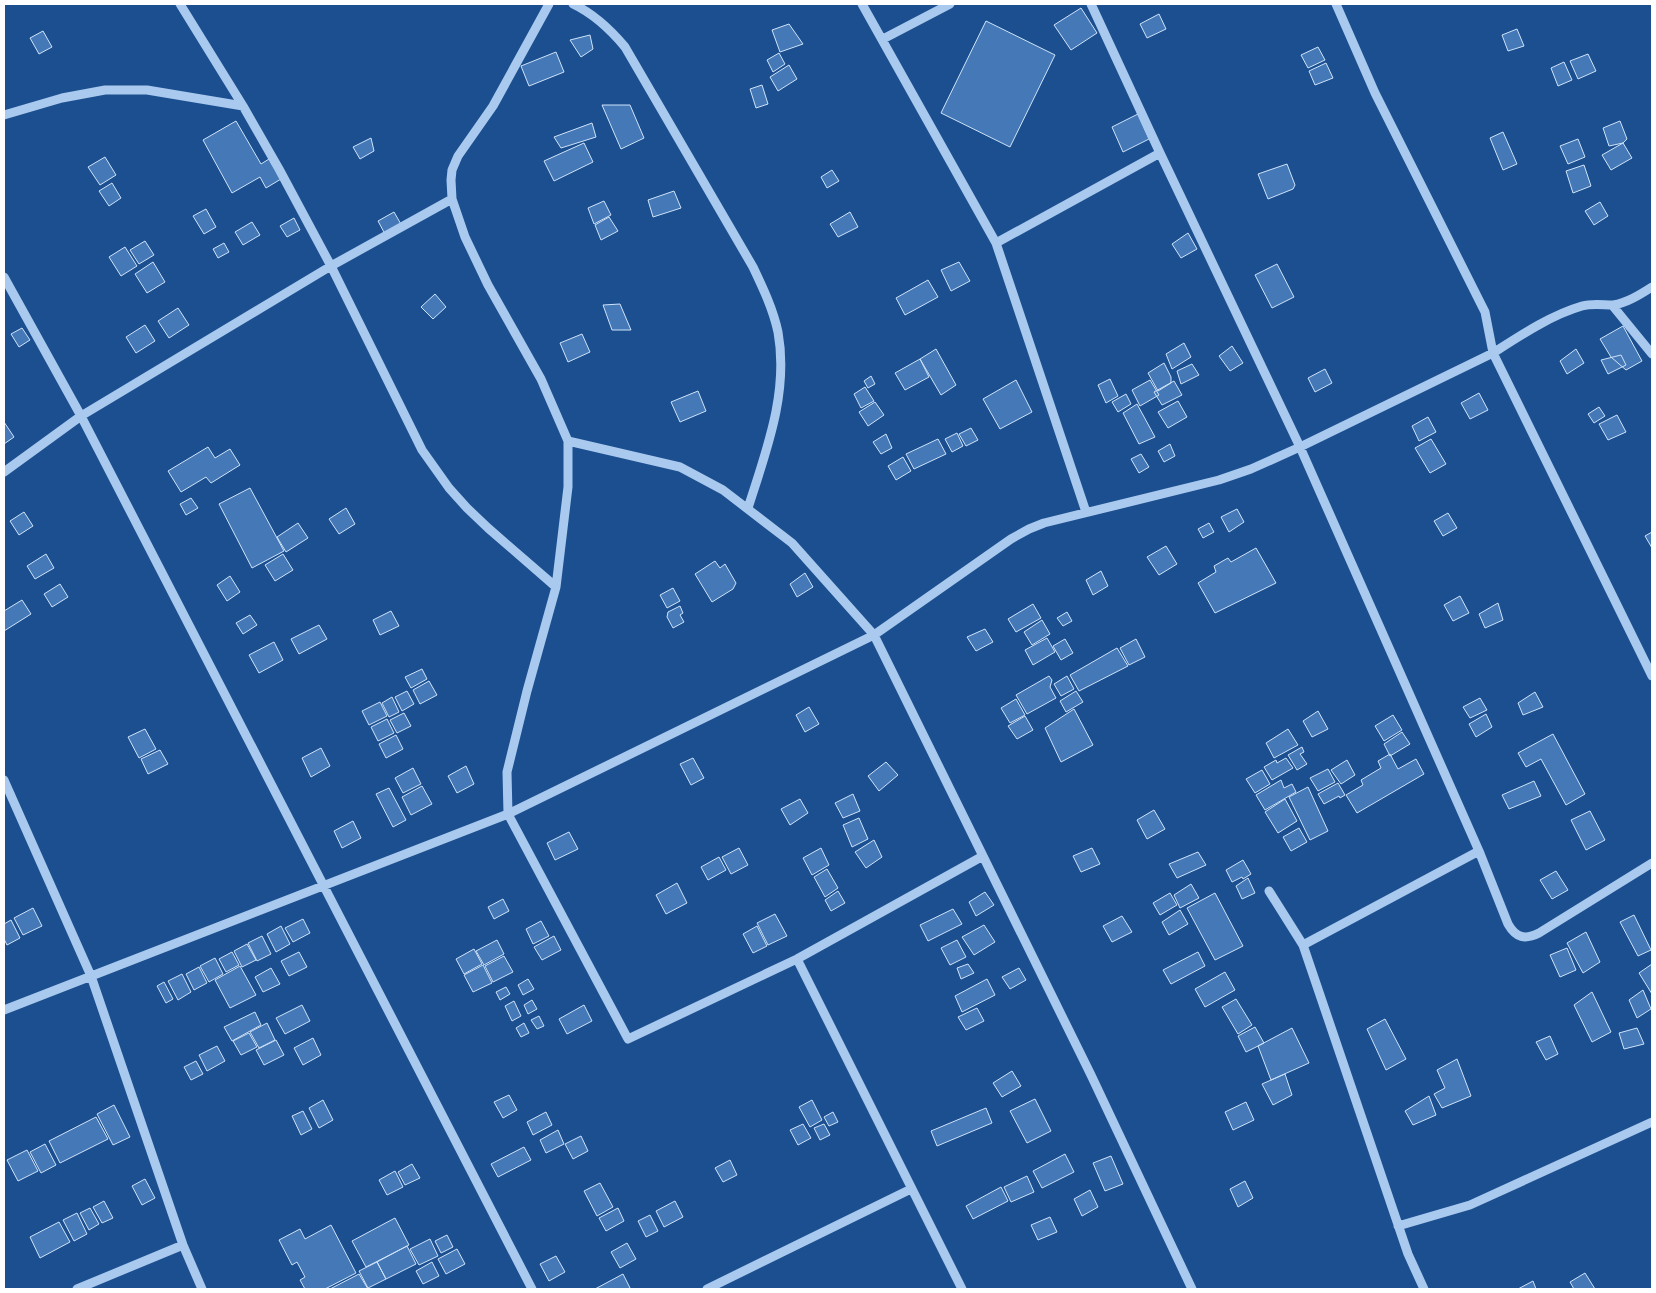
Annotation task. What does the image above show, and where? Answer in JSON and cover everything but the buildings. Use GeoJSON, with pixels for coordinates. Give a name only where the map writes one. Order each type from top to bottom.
{"type":"FeatureCollection","features":[{"type":"Feature","properties":{"kind":"street"},"geometry":{"type":"LineString","coordinates":[[180,4],[243,106],[279,169],[331,266],[422,450],[449,488],[467,508],[556,587]]}},
{"type":"Feature","properties":{"kind":"street"},"geometry":{"type":"LineString","coordinates":[[550,4],[492,106],[458,156],[452,170],[452,199],[465,238],[488,285],[541,379],[568,441],[568,487],[556,587],[507,772],[508,814],[628,1039],[796,959],[984,856]]}},
{"type":"Feature","properties":{"kind":"street"},"geometry":{"type":"LineString","coordinates":[[573,4],[594,15],[611,30],[625,47],[753,267],[768,298],[778,332],[781,366],[779,400],[772,434],[748,508]]}},
{"type":"Feature","properties":{"kind":"street"},"geometry":{"type":"LineString","coordinates":[[862,4],[996,243],[1086,512]]}},
{"type":"Feature","properties":{"kind":"street"},"geometry":{"type":"LineString","coordinates":[[883,40],[950,4]]}},
{"type":"Feature","properties":{"kind":"street"},"geometry":{"type":"LineString","coordinates":[[1091,4],[1300,447],[1479,851],[1513,933],[1518,937],[1525,938],[1532,937],[1550,928],[1652,863]]}},
{"type":"Feature","properties":{"kind":"street"},"geometry":{"type":"LineString","coordinates":[[1336,4],[1375,93],[1485,312],[1493,353],[1652,676]]}},
{"type":"Feature","properties":{"kind":"street"},"geometry":{"type":"LineString","coordinates":[[4,115],[62,98],[105,90],[147,90],[243,106]]}},
{"type":"Feature","properties":{"kind":"street"},"geometry":{"type":"LineString","coordinates":[[996,243],[1160,153]]}},
{"type":"Feature","properties":{"kind":"street"},"geometry":{"type":"LineString","coordinates":[[4,472],[81,416],[331,266],[452,199]]}},
{"type":"Feature","properties":{"kind":"street"},"geometry":{"type":"LineString","coordinates":[[4,277],[81,416],[532,1289]]}},
{"type":"Feature","properties":{"kind":"street"},"geometry":{"type":"LineString","coordinates":[[4,1010],[508,814],[874,635],[1029,528],[1086,512],[1219,480],[1251,469],[1493,353],[1522,334],[1573,309],[1590,304],[1612,305],[1633,298],[1652,287]]}},
{"type":"Feature","properties":{"kind":"street"},"geometry":{"type":"LineString","coordinates":[[1612,305],[1652,354]]}},
{"type":"Feature","properties":{"kind":"street"},"geometry":{"type":"LineString","coordinates":[[568,441],[680,467],[723,490],[792,543],[874,635],[1096,1084],[1192,1289]]}},
{"type":"Feature","properties":{"kind":"street"},"geometry":{"type":"LineString","coordinates":[[4,780],[90,976],[183,1245],[202,1289]]}},
{"type":"Feature","properties":{"kind":"street"},"geometry":{"type":"LineString","coordinates":[[1303,945],[1479,851]]}},
{"type":"Feature","properties":{"kind":"street"},"geometry":{"type":"LineString","coordinates":[[1269,891],[1303,945],[1398,1226],[1422,1288]]}},
{"type":"Feature","properties":{"kind":"street"},"geometry":{"type":"LineString","coordinates":[[796,959],[910,1189],[962,1289]]}},
{"type":"Feature","properties":{"kind":"street"},"geometry":{"type":"LineString","coordinates":[[1398,1226],[1478,1201],[1652,1122]]}},
{"type":"Feature","properties":{"kind":"street"},"geometry":{"type":"LineString","coordinates":[[706,1289],[910,1189]]}},
{"type":"Feature","properties":{"kind":"street"},"geometry":{"type":"LineString","coordinates":[[77,1289],[183,1245]]}}]}
